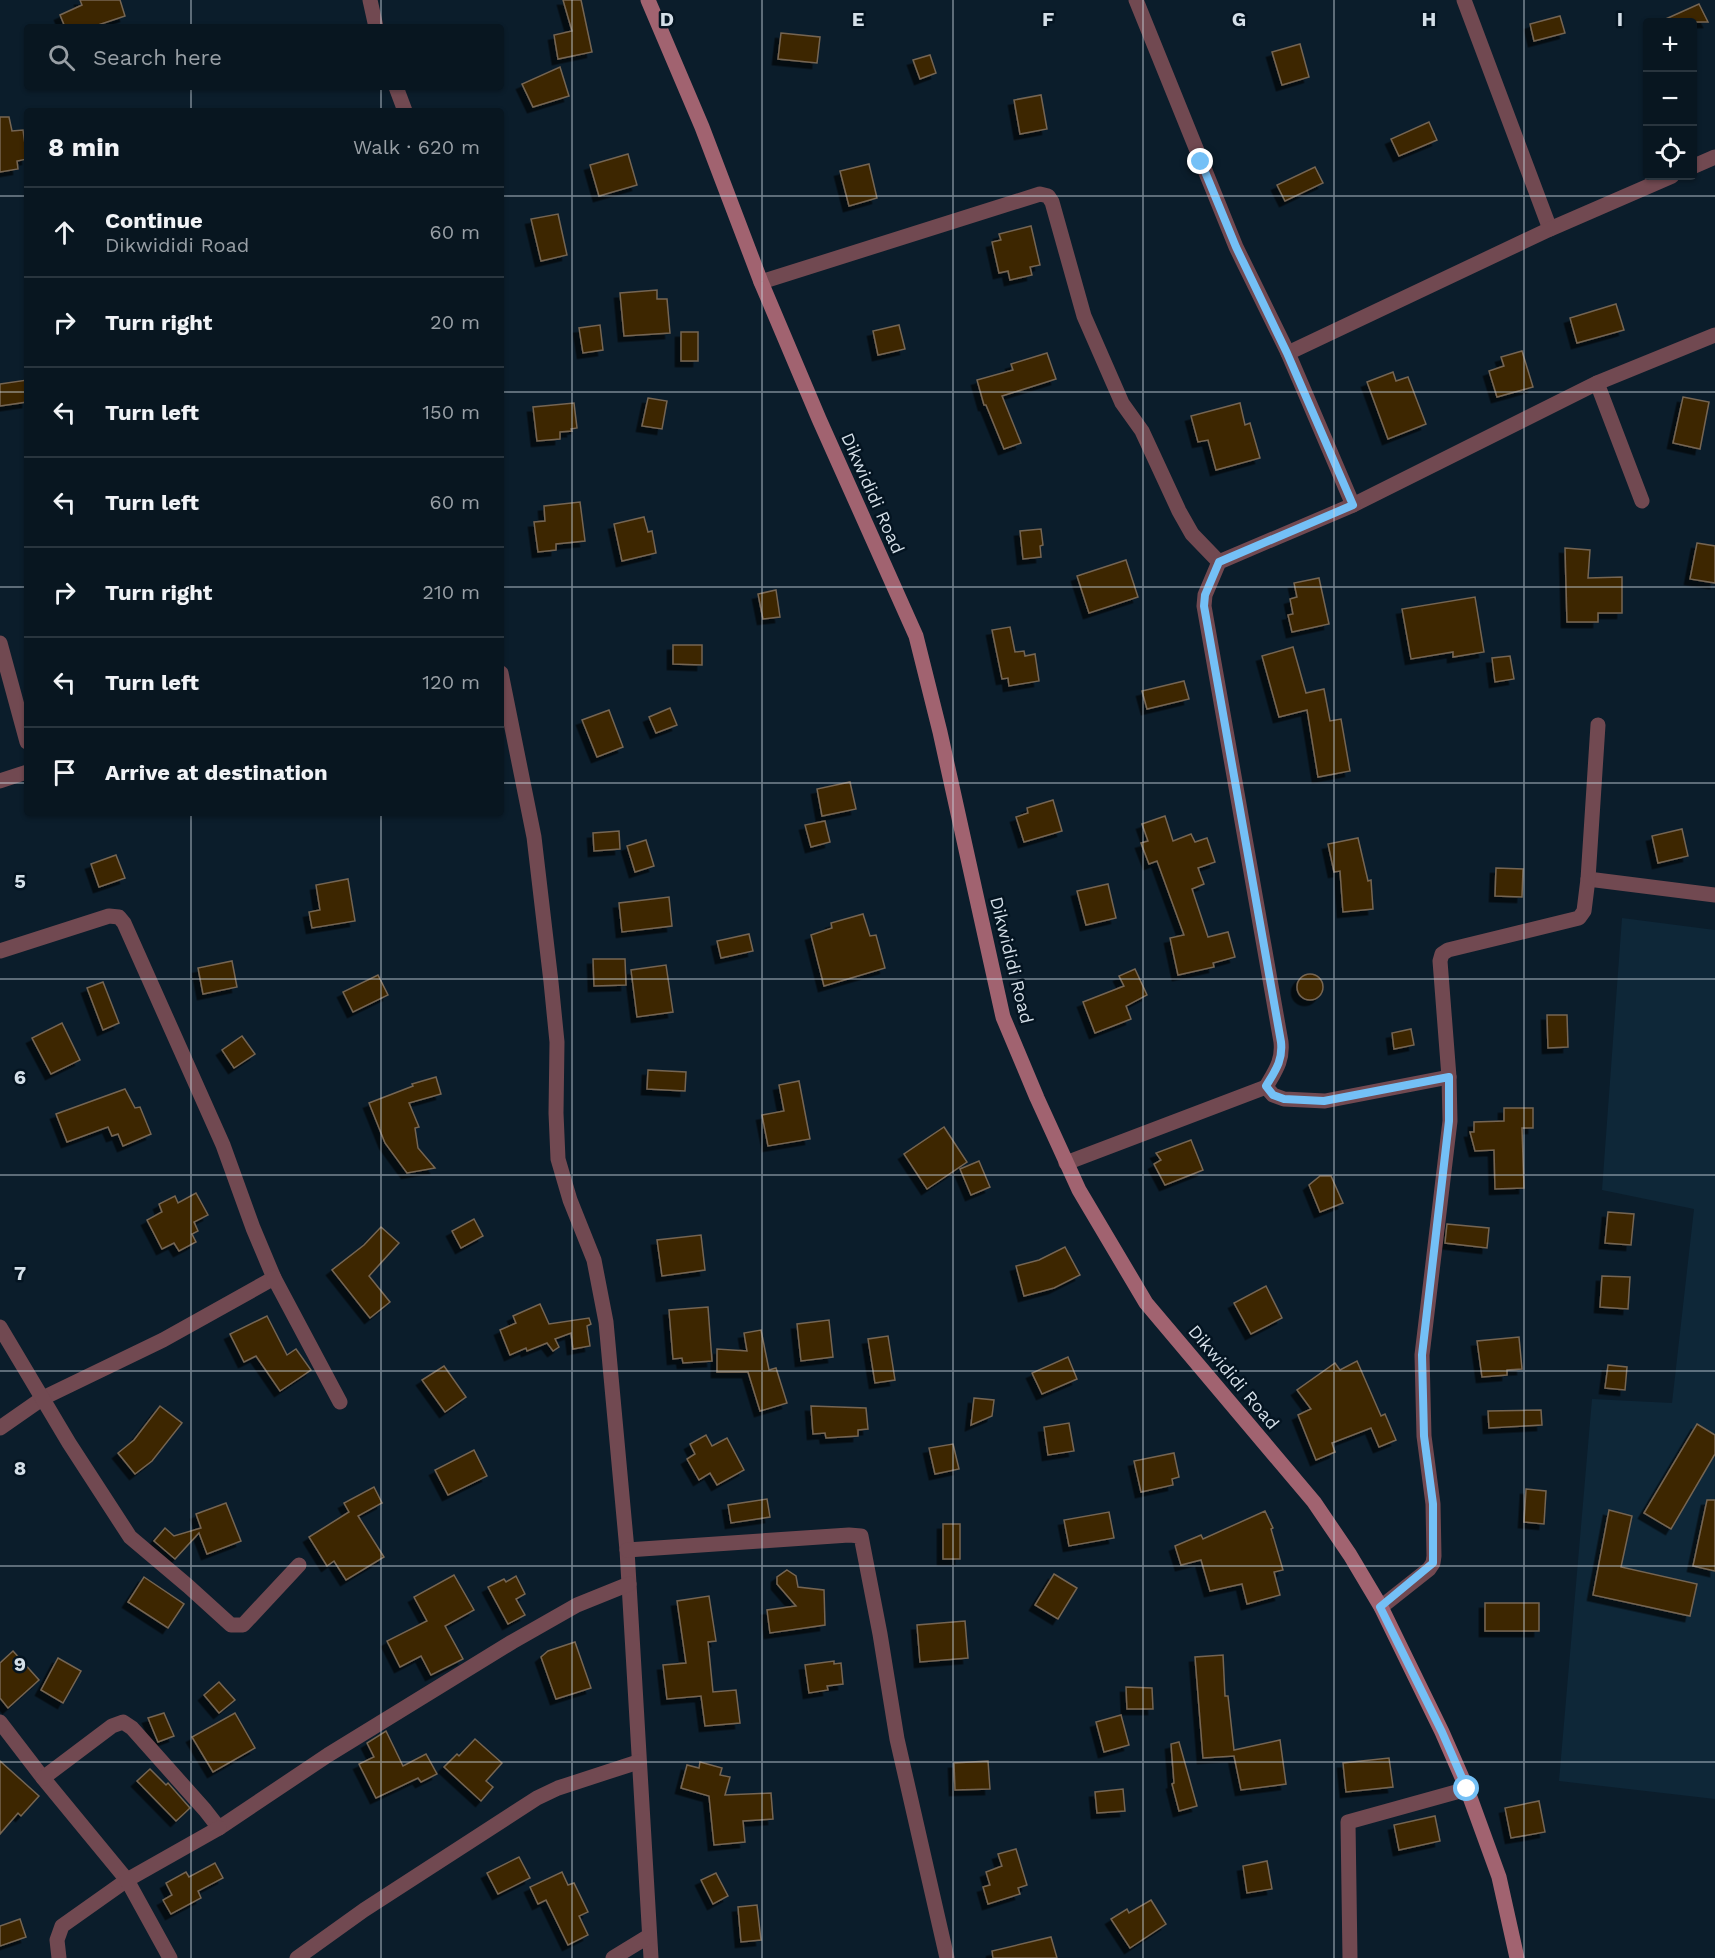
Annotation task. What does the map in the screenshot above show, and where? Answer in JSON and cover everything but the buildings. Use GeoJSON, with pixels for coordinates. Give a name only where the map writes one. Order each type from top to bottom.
{"type":"FeatureCollection","features":[{"type":"Feature","properties":{"kind":"street"},"geometry":{"type":"LineString","coordinates":[[370,0],[375,24]]}},
{"type":"Feature","properties":{"kind":"street","name":"Dikwididi Road"},"geometry":{"type":"LineString","coordinates":[[648,0],[702,127],[761,282],[819,419],[916,636],[940,732],[1003,1017],[1066,1162],[1079,1190],[1146,1303],[1314,1502],[1350,1555],[1380,1607],[1467,1789],[1499,1878],[1517,1958]]}},
{"type":"Feature","properties":{"kind":"street"},"geometry":{"type":"LineString","coordinates":[[1136,0],[1236,247],[1287,353],[1353,505]]}},
{"type":"Feature","properties":{"kind":"street"},"geometry":{"type":"LineString","coordinates":[[1464,0],[1550,229]]}},
{"type":"Feature","properties":{"kind":"street"},"geometry":{"type":"LineString","coordinates":[[397,90],[404,108]]}},
{"type":"Feature","properties":{"kind":"street"},"geometry":{"type":"LineString","coordinates":[[1697,165],[1715,157]]}},
{"type":"Feature","properties":{"kind":"street"},"geometry":{"type":"LineString","coordinates":[[1287,353],[1550,229],[1663,180]]}},
{"type":"Feature","properties":{"kind":"street"},"geometry":{"type":"LineString","coordinates":[[761,282],[1040,194],[1047,196],[1052,202],[1084,316],[1122,404],[1142,430],[1179,512],[1192,534],[1219,562]]}},
{"type":"Feature","properties":{"kind":"street"},"geometry":{"type":"LineString","coordinates":[[1066,1162],[1266,1086],[1280,1064],[1282,1053],[1204,606],[1205,595],[1219,562],[1353,505],[1597,383],[1715,335]]}},
{"type":"Feature","properties":{"kind":"street"},"geometry":{"type":"LineString","coordinates":[[1597,383],[1642,501]]}},
{"type":"Feature","properties":{"kind":"street"},"geometry":{"type":"LineString","coordinates":[[0,643],[24,731]]}},
{"type":"Feature","properties":{"kind":"street"},"geometry":{"type":"LineString","coordinates":[[504,705],[534,837],[557,1042],[558,1159],[570,1200],[594,1260],[606,1322],[627,1550],[651,1958]]}},
{"type":"Feature","properties":{"kind":"street"},"geometry":{"type":"LineString","coordinates":[[1380,1607],[1433,1563],[1433,1504],[1424,1436],[1422,1355],[1449,1121],[1449,1077],[1440,961],[1442,954],[1448,950],[1579,918],[1584,911],[1598,725]]}},
{"type":"Feature","properties":{"kind":"street"},"geometry":{"type":"LineString","coordinates":[[0,781],[24,773]]}},
{"type":"Feature","properties":{"kind":"street"},"geometry":{"type":"LineString","coordinates":[[1588,879],[1715,895]]}},
{"type":"Feature","properties":{"kind":"street"},"geometry":{"type":"LineString","coordinates":[[0,951],[109,916],[118,917],[124,923],[223,1145],[274,1278],[340,1402]]}},
{"type":"Feature","properties":{"kind":"street"},"geometry":{"type":"LineString","coordinates":[[1266,1086],[1273,1095],[1284,1099],[1324,1101],[1449,1077]]}},
{"type":"Feature","properties":{"kind":"street"},"geometry":{"type":"LineString","coordinates":[[0,1428],[44,1398],[163,1340],[274,1278]]}},
{"type":"Feature","properties":{"kind":"street"},"geometry":{"type":"LineString","coordinates":[[0,1327],[69,1443],[130,1537],[231,1625],[243,1625],[299,1565]]}},
{"type":"Feature","properties":{"kind":"street"},"geometry":{"type":"LineString","coordinates":[[627,1550],[861,1536],[897,1739],[947,1958]]}},
{"type":"Feature","properties":{"kind":"street"},"geometry":{"type":"LineString","coordinates":[[59,1958],[57,1940],[62,1926],[127,1880],[219,1828],[327,1755],[512,1642],[577,1605],[629,1584]]}},
{"type":"Feature","properties":{"kind":"street"},"geometry":{"type":"LineString","coordinates":[[0,1722],[127,1880],[170,1958]]}},
{"type":"Feature","properties":{"kind":"street"},"geometry":{"type":"LineString","coordinates":[[43,1778],[112,1726],[123,1722],[132,1728],[206,1810],[219,1828]]}},
{"type":"Feature","properties":{"kind":"street"},"geometry":{"type":"LineString","coordinates":[[297,1958],[364,1910],[537,1798],[558,1788],[638,1762]]}},
{"type":"Feature","properties":{"kind":"street"},"geometry":{"type":"LineString","coordinates":[[1350,1958],[1348,1822],[1467,1789]]}},
{"type":"Feature","properties":{"kind":"street"},"geometry":{"type":"LineString","coordinates":[[613,1958],[649,1936]]}},
{"type":"Feature","properties":{"kind":"shaded area"},"geometry":{"type":"Polygon","coordinates":[[[1622,918],[1715,930],[1715,1799],[1559,1781],[1592,1399],[1672,1403],[1694,1209],[1602,1190],[1622,918]]]}},
{"type":"Feature","properties":{"kind":"route"},"geometry":{"type":"LineString","coordinates":[[1201,162],[1236,247],[1287,353],[1353,505],[1219,562],[1205,595],[1204,606],[1281,1042],[1280,1064],[1266,1086],[1273,1095],[1284,1099],[1324,1101],[1449,1077],[1449,1121],[1422,1355],[1424,1436],[1433,1504],[1434,1556],[1429,1569],[1380,1607],[1442,1732],[1467,1789]]}}]}
